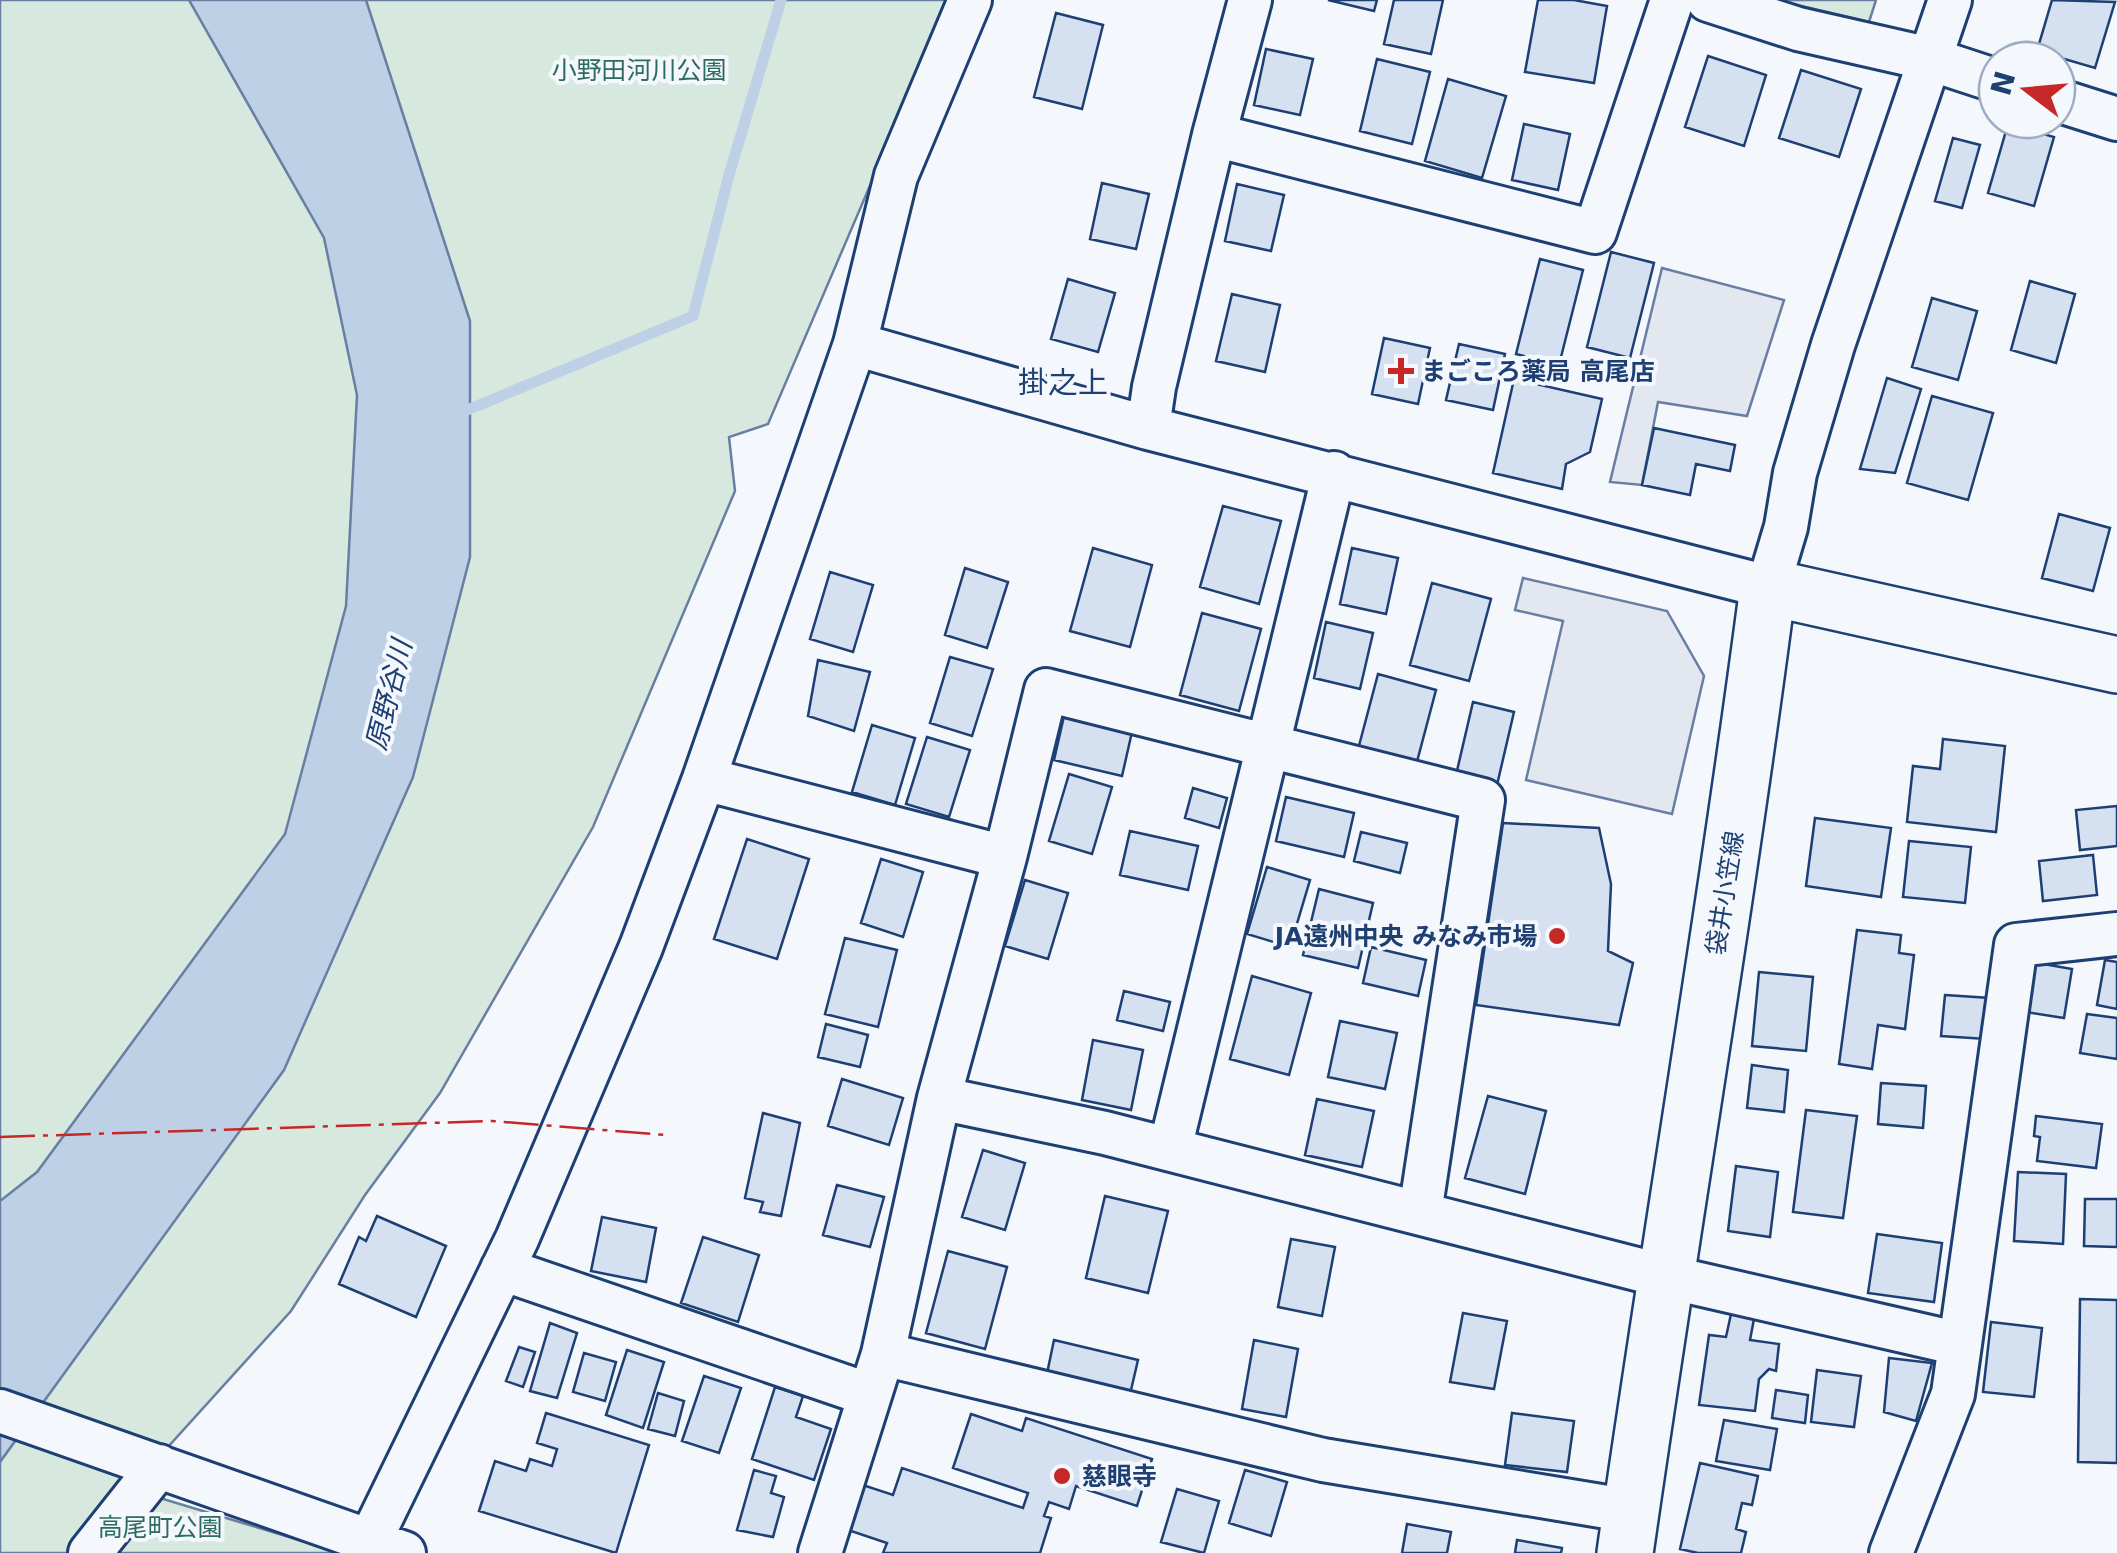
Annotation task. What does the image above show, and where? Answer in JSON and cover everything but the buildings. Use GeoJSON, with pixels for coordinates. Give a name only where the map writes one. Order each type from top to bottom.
{"type":"FeatureCollection","features":[{"type":"Feature","properties":{"kind":"main road"},"geometry":{"type":"LineString","coordinates":[[1768,586],[2117,665]]}},
{"type":"Feature","properties":{"kind":"main road","name":"袋井小笠線"},"geometry":{"type":"LineString","coordinates":[[1628,1532],[1664,1276],[1742,791],[1768,586]]}},
{"type":"Feature","properties":{"kind":"street"},"geometry":{"type":"LineString","coordinates":[[0,1410],[380,1550],[641,948],[855,344],[896,176],[970,0]]}},
{"type":"Feature","properties":{"kind":"street"},"geometry":{"type":"LineString","coordinates":[[1148,428],[1154,387],[1214,135],[1250,0]]}},
{"type":"Feature","properties":{"kind":"street"},"geometry":{"type":"LineString","coordinates":[[1214,135],[1595,232],[1672,0]]}},
{"type":"Feature","properties":{"kind":"street"},"geometry":{"type":"LineString","coordinates":[[1708,0],[1798,29],[1930,59],[1977,74]]}},
{"type":"Feature","properties":{"kind":"street"},"geometry":{"type":"LineString","coordinates":[[855,344],[1148,428],[1768,586],[1832,345],[1950,0]]}},
{"type":"Feature","properties":{"kind":"street"},"geometry":{"type":"LineString","coordinates":[[2077,106],[2117,119]]}},
{"type":"Feature","properties":{"kind":"street"},"geometry":{"type":"LineString","coordinates":[[1170,1149],[1334,473]]}},
{"type":"Feature","properties":{"kind":"street"},"geometry":{"type":"LineString","coordinates":[[820,1553],[883,1354],[939,1098],[1046,690],[1483,800],[1420,1213]]}},
{"type":"Feature","properties":{"kind":"street"},"geometry":{"type":"LineString","coordinates":[[704,778],[1005,857]]}},
{"type":"Feature","properties":{"kind":"street"},"geometry":{"type":"LineString","coordinates":[[1891,1553],[1952,1394],[2016,944],[2117,934]]}},
{"type":"Feature","properties":{"kind":"street"},"geometry":{"type":"LineString","coordinates":[[939,1098],[1170,1149],[1664,1276],[1960,1344]]}},
{"type":"Feature","properties":{"kind":"street"},"geometry":{"type":"LineString","coordinates":[[502,1269],[870,1396]]}},
{"type":"Feature","properties":{"kind":"street"},"geometry":{"type":"LineString","coordinates":[[883,1354],[1628,1532]]}},
{"type":"Feature","properties":{"kind":"street"},"geometry":{"type":"LineString","coordinates":[[90,1553],[159,1466]]}},
{"type":"Feature","properties":{"kind":"green space","name":"小野田河川公園"},"geometry":{"type":"Polygon","coordinates":[[[0,0],[959,0],[928,50],[768,424],[729,437],[735,491],[593,827],[440,1093],[365,1195],[291,1311],[72,1553],[0,1553],[0,0]]]}},
{"type":"Feature","properties":{"kind":"green space"},"geometry":{"type":"Polygon","coordinates":[[[1776,0],[1876,0],[1869,22],[1776,0]]]}},
{"type":"Feature","properties":{"kind":"green space","name":"高尾町公園"},"geometry":{"type":"Polygon","coordinates":[[[150,1495],[342,1553],[108,1553],[150,1495]]]}},
{"type":"Feature","properties":{"kind":"shaded area"},"geometry":{"type":"Polygon","coordinates":[[[1662,268],[1784,300],[1747,416],[1658,402],[1642,485],[1610,482],[1662,268]]]}},
{"type":"Feature","properties":{"kind":"shaded area"},"geometry":{"type":"Polygon","coordinates":[[[1523,578],[1667,611],[1704,676],[1672,814],[1526,780],[1563,621],[1515,610],[1523,578]]]}},
{"type":"Feature","properties":{"kind":"water","name":"原野谷川"},"geometry":{"type":"Polygon","coordinates":[[[189,0],[366,0],[470,321],[470,557],[413,777],[284,1070],[0,1462],[0,1201],[37,1172],[285,834],[346,606],[357,395],[324,238],[189,0]]]}},
{"type":"Feature","properties":{"kind":"waterway"},"geometry":{"type":"LineString","coordinates":[[460,413],[693,316],[729,175],[781,0]]}},
{"type":"Feature","properties":{"kind":"power"},"geometry":{"type":"LineString","coordinates":[[0,1137],[492,1121],[665,1135]]}},
{"type":"Feature","properties":{"kind":"place","name":"まごころ薬局 高尾店"},"geometry":{"type":"Point","coordinates":[1401,371]}},
{"type":"Feature","properties":{"kind":"place","name":"JA遠州中央 みなみ市場"},"geometry":{"type":"Point","coordinates":[1557,936]}},
{"type":"Feature","properties":{"kind":"place","name":"慈眼寺"},"geometry":{"type":"Point","coordinates":[1062,1476]}},
{"type":"Feature","properties":{"kind":"district","name":"掛之上"},"geometry":{"type":"Point","coordinates":[1063,382]}}]}
